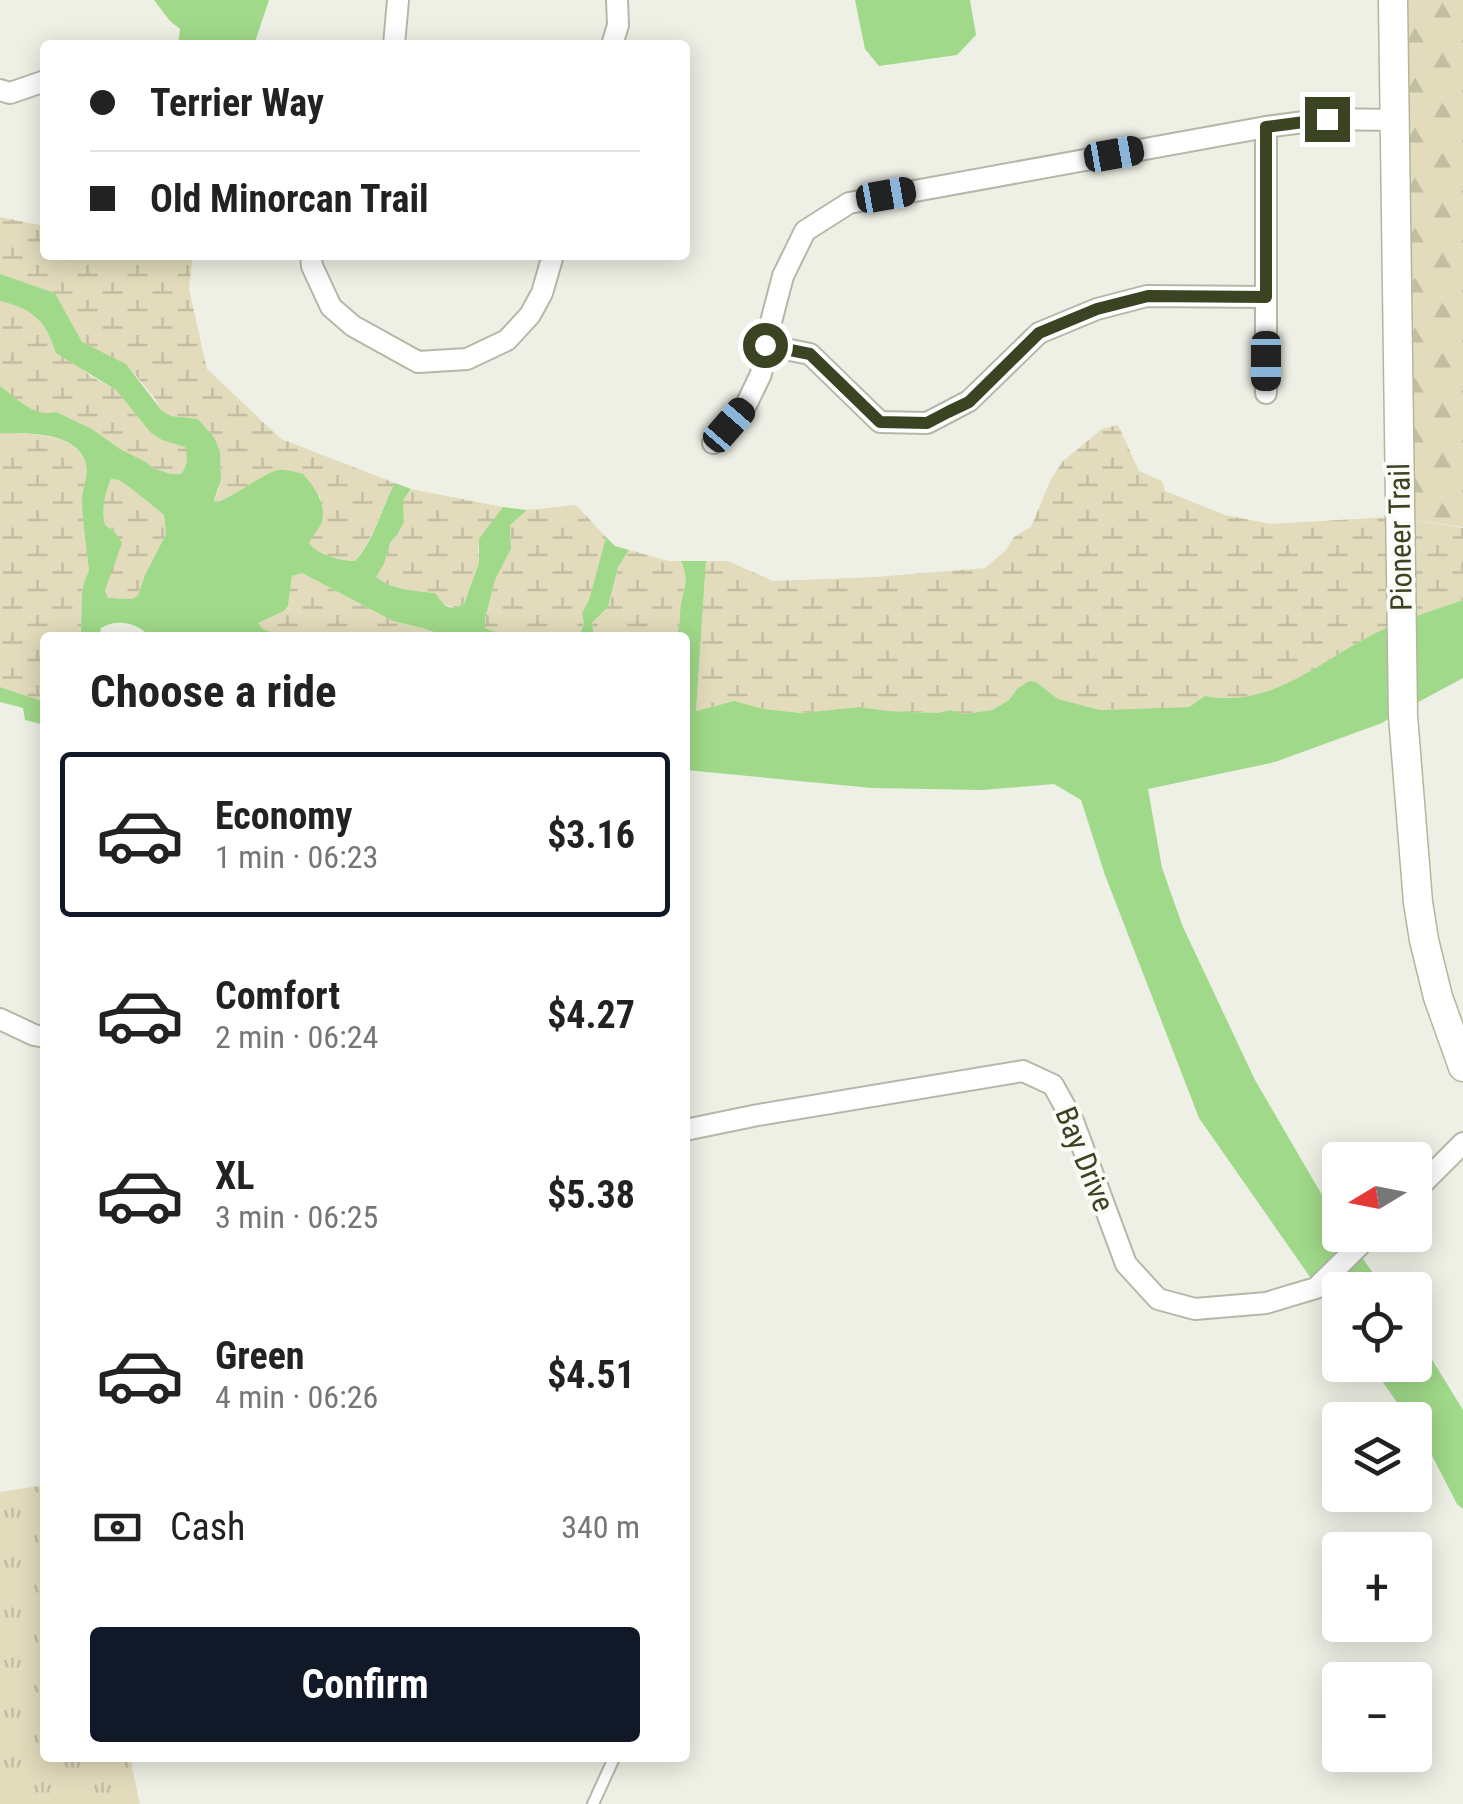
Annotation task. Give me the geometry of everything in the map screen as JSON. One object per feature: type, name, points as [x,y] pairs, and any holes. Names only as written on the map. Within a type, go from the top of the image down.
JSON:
[{"type":"street","points":[[394,40],[398,0]]},
{"type":"street","points":[[614,40],[618,25],[617,0]]},
{"type":"street","name":"Pioneer Trail","points":[[1393,0],[1403,716],[1424,940],[1438,996],[1463,1067]]},
{"type":"street","points":[[0,90],[10,94],[40,82]]},
{"type":"street","points":[[713,443],[745,406],[761,374],[783,276],[805,231],[849,203],[1266,127],[1327,119],[1395,120]]},
{"type":"street","points":[[1266,127],[1266,393]]},
{"type":"street","points":[[311,260],[331,307],[353,326],[418,362],[468,359],[506,340],[530,316],[552,260]]},
{"type":"street","points":[[765,345],[810,354],[880,422],[927,423],[969,402],[1039,333],[1097,309],[1148,296],[1266,297]]},
{"type":"street","points":[[0,1019],[40,1036]]},
{"type":"street","name":"Bay Drive","points":[[690,1129],[758,1114],[1023,1071],[1053,1085],[1074,1121],[1126,1264],[1158,1299],[1195,1309],[1266,1303],[1316,1288],[1353,1252]]},
{"type":"street","points":[[1432,1174],[1463,1144]]},
{"type":"lane","points":[[592,1804],[612,1762]]},
{"type":"green space","points":[[1403,0],[1463,0],[1463,527],[1409,519]]},
{"type":"green space","points":[[0,217],[40,225],[40,260],[192,260],[189,289],[207,369],[281,439],[395,483],[355,561],[330,556],[308,543],[321,519],[320,496],[273,472],[216,503],[221,465],[214,437],[198,419],[162,411],[126,364],[82,342],[55,293],[0,274]]},
{"type":"green space","points":[[0,301],[18,305],[37,317],[51,338],[89,375],[116,390],[151,433],[186,447],[187,462],[181,474],[153,468],[92,429],[39,413],[0,386]]},
{"type":"green space","points":[[1118,425],[1139,471],[1162,481],[1165,491],[1225,515],[1271,524],[1390,517],[1391,626],[1279,687],[1231,698],[1205,696],[1189,707],[1099,710],[1058,699],[1044,688],[1017,689],[1009,700],[992,710],[964,714],[950,710],[937,713],[859,707],[801,713],[734,701],[696,711],[706,561],[728,561],[773,581],[985,568],[1006,550],[1014,537],[1031,527],[1063,461],[1102,429]]},
{"type":"green space","points":[[0,433],[48,436],[71,445],[86,467],[82,509],[89,571],[82,595],[80,632],[40,632],[40,700],[0,687]]},
{"type":"green space","points":[[111,479],[119,480],[164,515],[166,534],[134,599],[108,598],[105,590],[115,557],[114,531],[105,525],[103,513]]},
{"type":"green space","points":[[411,489],[503,507],[478,547],[479,563],[464,604],[455,608],[440,603],[435,593],[396,587],[375,577],[404,522],[403,499]]},
{"type":"green space","points":[[576,505],[606,537],[582,613],[580,632],[495,632],[485,628],[495,580],[511,549],[510,525],[527,510]]},
{"type":"green space","points":[[1409,519],[1463,528],[1463,600],[1410,618]]},
{"type":"green space","points":[[629,550],[681,561],[686,582],[678,632],[593,632],[592,623],[608,607],[618,567]]},
{"type":"green space","points":[[302,573],[393,621],[434,632],[263,629],[258,623],[288,606],[292,576]]},
{"type":"green space","points":[[40,1486],[40,1762],[131,1762],[140,1804],[0,1804],[0,1492]]},
{"type":"shaded area","points":[[154,0],[269,0],[256,40],[179,40],[180,29]]},
{"type":"shaded area","points":[[855,0],[970,0],[976,35],[957,55],[879,66],[865,49]]},
{"type":"shaded area","points":[[0,274],[55,293],[82,342],[126,364],[162,411],[198,419],[214,437],[220,452],[221,480],[216,503],[278,470],[303,474],[317,493],[323,515],[309,543],[323,554],[355,561],[373,534],[395,483],[411,489],[403,500],[404,522],[376,577],[389,585],[435,593],[450,607],[464,604],[479,563],[479,539],[503,507],[527,510],[510,525],[511,549],[495,580],[485,619],[485,628],[495,632],[434,632],[393,621],[302,573],[292,576],[284,611],[258,623],[272,632],[144,632],[121,623],[107,625],[100,632],[80,632],[82,595],[89,571],[82,509],[85,461],[79,451],[60,439],[0,433],[0,386],[33,410],[56,412],[92,429],[153,468],[181,474],[186,451],[185,447],[151,433],[116,390],[56,353],[48,332],[21,308],[0,301]],"holes":[[[111,479],[132,489],[164,515],[166,534],[138,595],[133,599],[108,598],[105,590],[122,543],[105,525],[104,502]]]},
{"type":"shaded area","points":[[606,537],[615,546],[629,550],[618,567],[608,607],[592,623],[593,632],[580,632],[582,613]]},
{"type":"shaded area","points":[[681,561],[706,561],[696,711],[734,701],[801,713],[859,707],[937,713],[950,710],[964,714],[992,710],[1029,681],[1058,699],[1100,710],[1189,707],[1205,696],[1231,698],[1279,687],[1391,626],[1393,716],[1275,762],[1148,789],[1162,868],[1183,927],[1255,1080],[1322,1195],[1322,1252],[1358,1252],[1372,1272],[1322,1272],[1322,1294],[1199,1118],[1105,875],[1081,800],[1054,784],[982,790],[872,788],[690,770],[690,632],[678,632],[686,582]]},
{"type":"shaded area","points":[[1463,600],[1463,678],[1411,706],[1410,618]]},
{"type":"shaded area","points":[[0,687],[40,700],[40,724],[25,720],[23,708],[0,702]]},
{"type":"shaded area","points":[[1432,1360],[1463,1410],[1463,1509],[1432,1456],[1432,1402],[1397,1402],[1383,1382],[1432,1382]]},
{"type":"route","points":[[765,345],[810,354],[880,422],[927,423],[969,402],[1039,333],[1097,309],[1148,296],[1266,297],[1266,127],[1327,119]]}]
